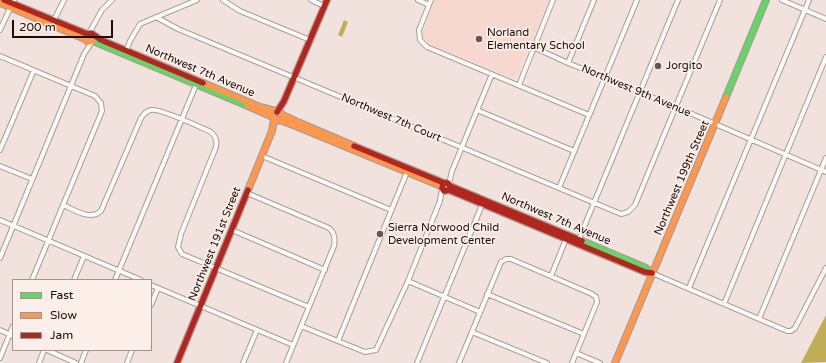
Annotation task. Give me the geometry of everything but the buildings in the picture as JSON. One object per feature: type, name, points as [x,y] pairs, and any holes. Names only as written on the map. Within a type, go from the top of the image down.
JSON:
[{"type":"street","name":"Northwest 7th Avenue","points":[[4,0],[54,20],[90,38],[126,51],[407,172],[446,186],[482,205],[645,272],[652,273]]},
{"type":"street","points":[[54,20],[64,0]]},
{"type":"street","points":[[0,258],[97,19],[102,10],[112,0]]},
{"type":"street","points":[[126,51],[140,24],[197,0]]},
{"type":"street","points":[[224,0],[240,11],[310,40]]},
{"type":"street","points":[[312,0],[325,3]]},
{"type":"street","points":[[418,0],[430,2],[419,30],[420,40],[427,47],[589,115]]},
{"type":"street","points":[[519,85],[553,0]]},
{"type":"street","points":[[568,63],[594,0]]},
{"type":"street","points":[[559,188],[637,0]]},
{"type":"street","points":[[580,239],[678,0]]},
{"type":"street","points":[[676,107],[720,0]]},
{"type":"street","name":"Northwest 199th Street","points":[[615,363],[766,0]]},
{"type":"street","points":[[782,0],[826,19]]},
{"type":"street","points":[[689,288],[809,0]]},
{"type":"street","name":"Northwest 7th Avenue","points":[[0,3],[12,3],[196,85],[278,116],[446,186],[580,239],[646,268],[652,273],[674,283],[689,288],[787,331],[791,331],[795,328],[826,268]]},
{"type":"street","points":[[0,30],[12,3]]},
{"type":"street","name":"Northwest 191st Street","points":[[177,363],[325,3]]},
{"type":"street","name":"Northwest 7th Court","points":[[156,17],[178,30],[621,214],[628,212],[635,205],[676,107]]},
{"type":"street","name":"Northwest 9th Avenue","points":[[533,47],[826,172]]},
{"type":"street","points":[[0,56],[95,96],[101,103],[102,111],[32,279]]},
{"type":"street","points":[[724,304],[826,57]]},
{"type":"street","points":[[0,150],[34,70]]},
{"type":"street","points":[[301,326],[365,352],[376,350],[408,281],[492,74]]},
{"type":"street","points":[[114,279],[196,85]]},
{"type":"street","points":[[63,205],[87,215],[95,215],[101,211],[141,118],[144,114],[151,110],[162,111],[211,132],[217,141],[216,147],[181,234],[178,247],[182,254],[309,307]]},
{"type":"street","points":[[477,110],[574,151]]},
{"type":"street","points":[[262,156],[391,210]]},
{"type":"street","points":[[759,319],[826,158]]},
{"type":"street","points":[[0,166],[32,179]]},
{"type":"street","points":[[338,341],[407,172]]},
{"type":"street","points":[[247,193],[329,228],[332,230],[335,238],[334,246],[325,270],[286,363]]},
{"type":"street","points":[[417,363],[482,205]]},
{"type":"street","points":[[0,220],[139,279]]},
{"type":"street","points":[[232,230],[325,270]]},
{"type":"street","points":[[551,276],[566,239]]},
{"type":"street","points":[[74,279],[84,256]]},
{"type":"street","points":[[459,363],[501,262],[506,259],[511,259],[596,297],[597,302],[572,363]]},
{"type":"street","points":[[408,281],[480,312]]},
{"type":"street","points":[[152,285],[293,345]]},
{"type":"street","points":[[152,303],[158,288]]},
{"type":"street","points":[[488,294],[584,334]]},
{"type":"street","points":[[0,330],[11,335],[0,358]]},
{"type":"street","points":[[243,363],[257,330]]},
{"type":"street","points":[[472,332],[547,363]]},
{"type":"street","points":[[39,363],[45,351]]},
{"type":"street","points":[[48,351],[76,363]]},
{"type":"street","points":[[81,363],[86,351]]},
{"type":"street","points":[[127,363],[132,351]]},
{"type":"street","points":[[576,353],[600,363]]},
{"type":"shaded area","name":"Norland Elementary School","points":[[435,0],[550,0],[517,76],[514,79],[428,43],[425,40],[423,37],[423,31]]},
{"type":"shaded area","points":[[344,20],[348,22],[342,37],[338,35]]},
{"type":"shaded area","points":[[826,315],[826,362],[801,363]]},
{"type":"traffic: fast","points":[[726,97],[766,0]]},
{"type":"traffic: fast","points":[[93,41],[248,106]]},
{"type":"traffic: fast","points":[[582,241],[646,268],[652,273]]},
{"type":"traffic: slow","points":[[0,3],[85,39],[88,42],[93,41]]},
{"type":"traffic: slow","points":[[203,83],[260,107],[280,112],[300,123],[354,146]]},
{"type":"traffic: slow","points":[[615,363],[726,97]]},
{"type":"traffic: slow","points":[[248,106],[273,117],[276,121],[280,120],[298,127],[441,186]]},
{"type":"traffic: slow","points":[[248,190],[272,131],[274,119]]},
{"type":"traffic: jam","points":[[4,0],[87,34],[91,33],[101,40],[203,83]]},
{"type":"traffic: jam","points":[[277,112],[284,101],[327,0]]},
{"type":"traffic: jam","points":[[354,146],[444,183],[448,183],[450,186],[582,241]]},
{"type":"traffic: jam","points":[[443,184],[442,188],[444,191],[449,190],[645,272],[652,273]]},
{"type":"traffic: jam","points":[[177,363],[248,190]]},
{"type":"place","name":"Norland Elementary School","points":[[479,39]]},
{"type":"place","name":"Jorgito","points":[[658,66]]},
{"type":"place","name":"Sierra Norwood Child Development Center","points":[[380,234]]}]
